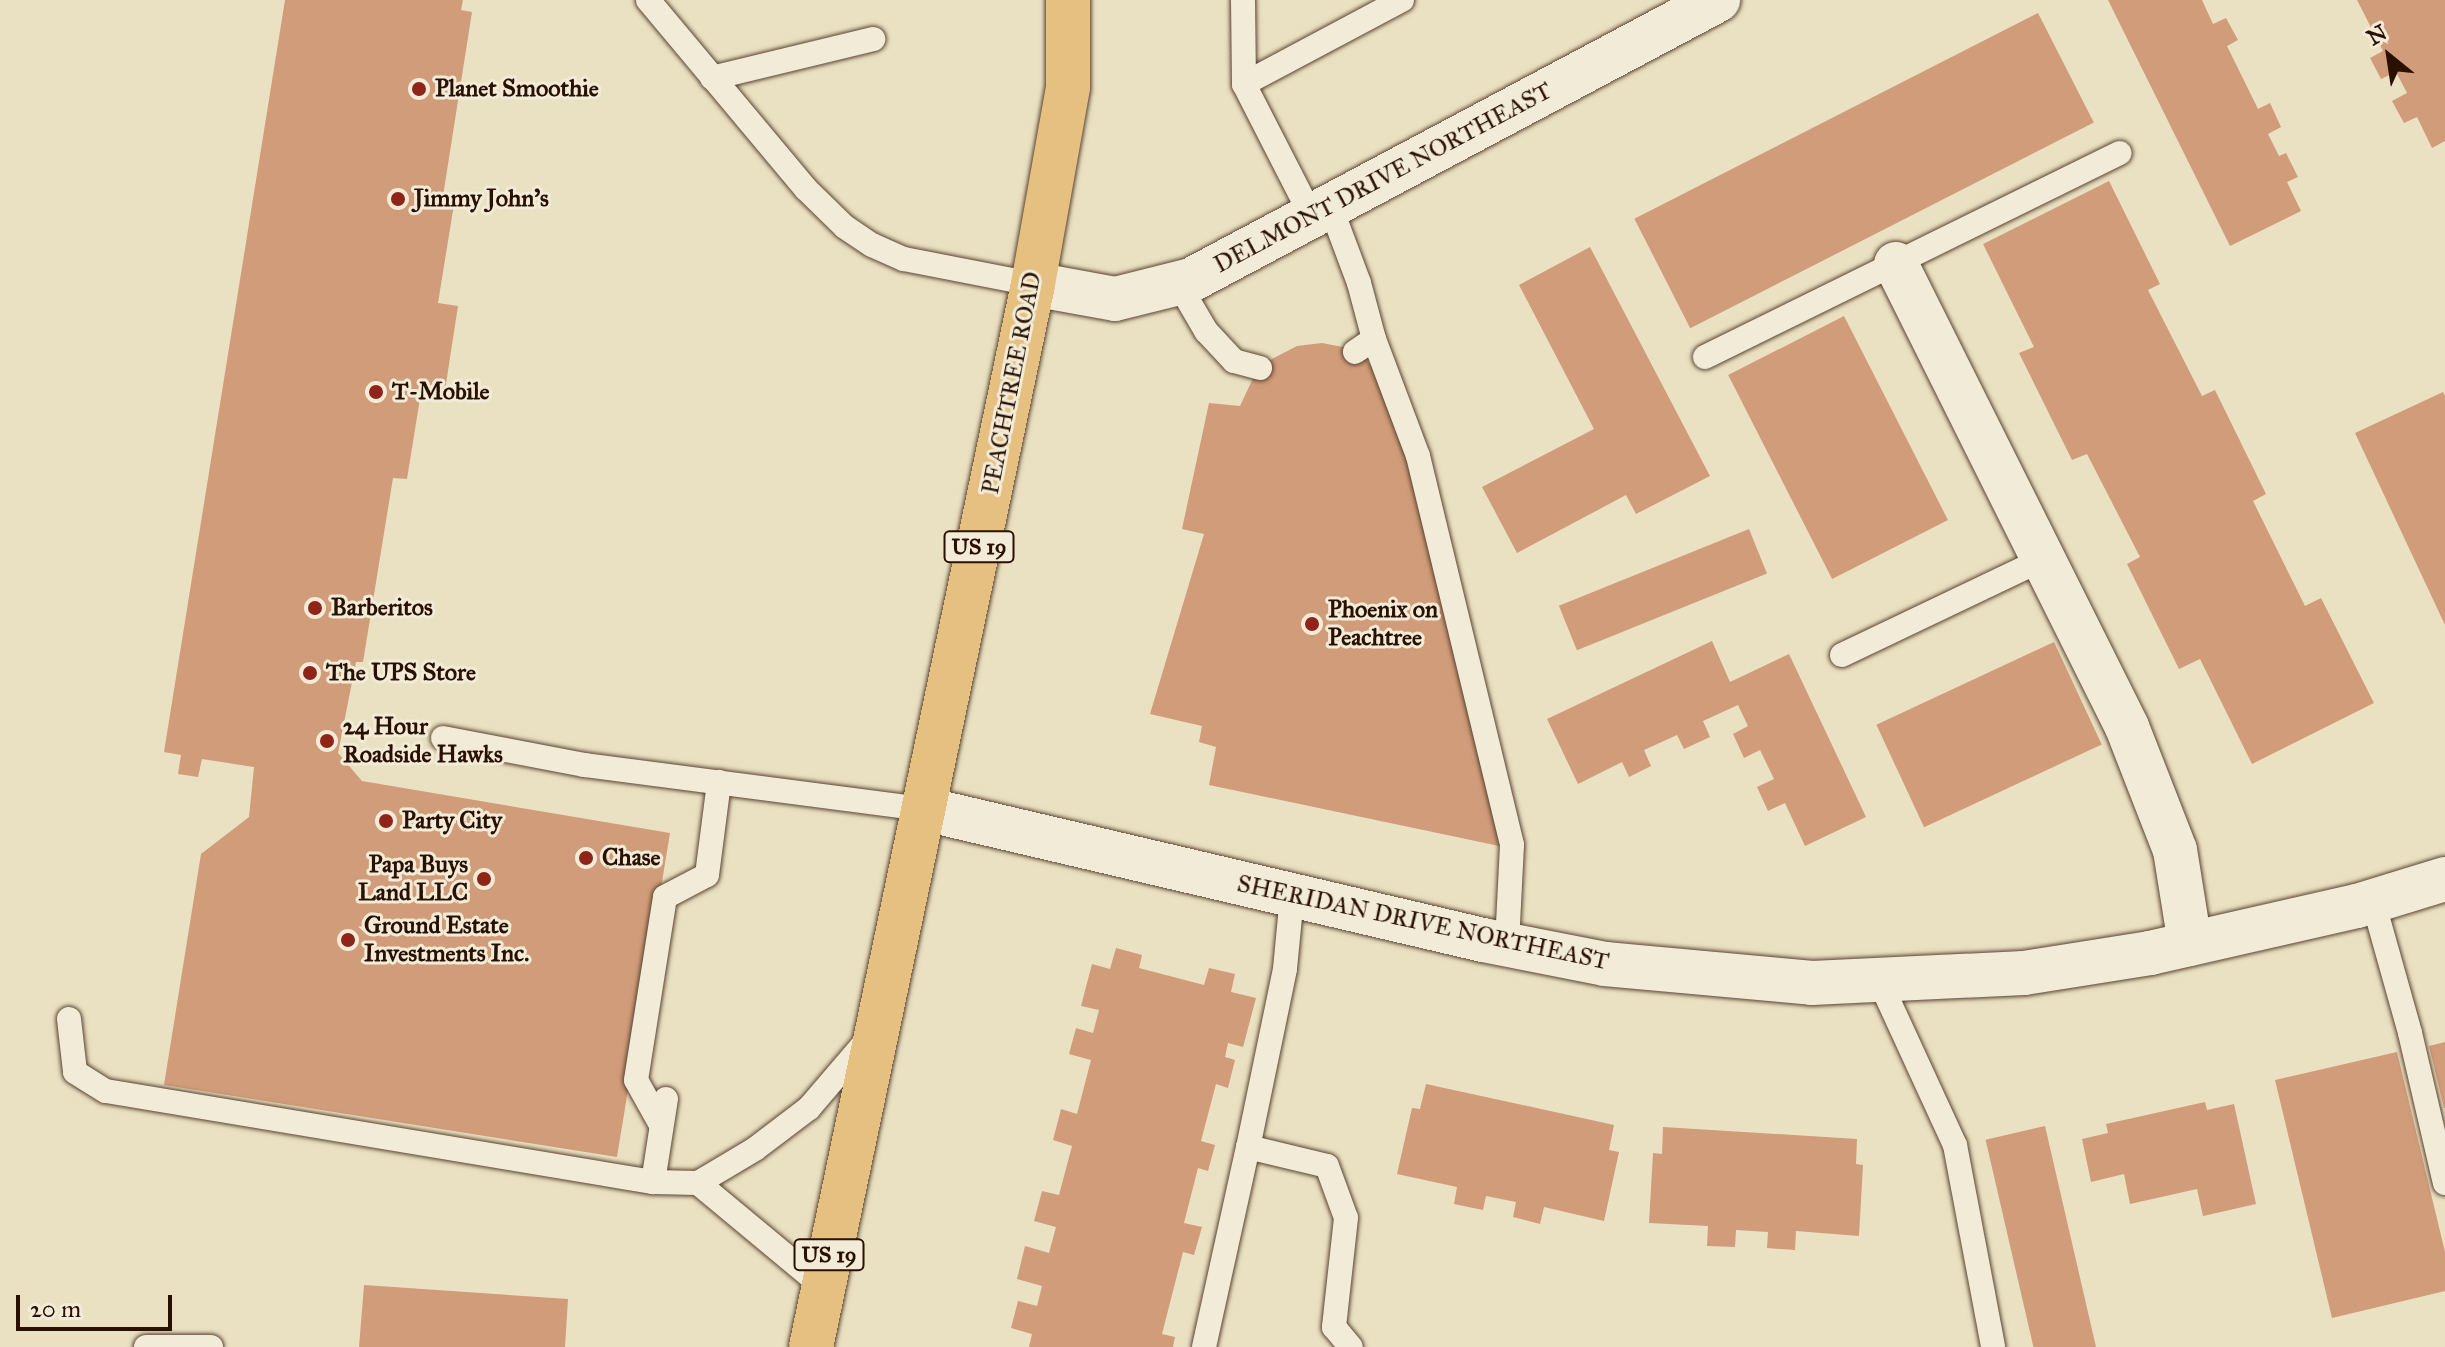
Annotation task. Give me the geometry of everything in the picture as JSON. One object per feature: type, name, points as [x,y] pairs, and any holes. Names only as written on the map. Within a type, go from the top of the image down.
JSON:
[{"type":"highway","name":"PEACHTREE ROAD","points":[[925,809],[1033,284],[1068,87],[1068,0]]},
{"type":"highway","name":"US 19","points":[[811,1347],[925,809]]},
{"type":"street","name":"DELMONT DRIVE NORTHEAST","points":[[1033,284],[1115,299],[1178,283],[1321,212],[1718,0]]},
{"type":"street","points":[[1896,264],[2127,727],[2175,850],[2190,944]]},
{"type":"street","name":"SHERIDAN DRIVE NORTHEAST","points":[[925,809],[1507,945],[1605,964],[1812,983],[2024,973],[2190,944],[2373,901],[2445,879]]},
{"type":"lane","points":[[648,0],[806,189],[845,227],[872,245],[904,259],[1033,284]]},
{"type":"lane","points":[[1243,0],[1244,84],[1321,212],[1359,283],[1365,346],[1418,456],[1512,845],[1507,945]]},
{"type":"lane","points":[[1244,84],[1402,0]]},
{"type":"lane","points":[[712,78],[873,39]]},
{"type":"lane","points":[[1705,357],[2120,153]]},
{"type":"lane","points":[[1178,283],[1206,331],[1234,361],[1260,368]]},
{"type":"lane","points":[[1842,655],[2043,559]]},
{"type":"lane","points":[[443,738],[584,765],[925,809]]},
{"type":"lane","points":[[661,1125],[636,1080],[665,897],[707,875],[719,782]]},
{"type":"lane","points":[[1204,1347],[1285,969],[1292,896]]},
{"type":"lane","points":[[2373,901],[2410,1033],[2445,1183]]},
{"type":"lane","points":[[1879,980],[1955,1145],[1993,1347]]},
{"type":"lane","points":[[69,1019],[75,1072],[106,1091],[653,1182],[698,1183],[755,1149],[809,1108],[876,1030]]},
{"type":"lane","points":[[653,1182],[666,1099]]},
{"type":"lane","points":[[1248,1147],[1327,1166],[1346,1218],[1334,1327],[1351,1347]]},
{"type":"lane","points":[[698,1183],[822,1286]]},
{"type":"lane","points":[[146,1347],[211,1347]]},
{"type":"building","points":[[285,0],[463,0],[461,10],[472,12],[443,196],[455,198],[438,303],[458,306],[445,390],[422,386],[407,479],[393,478],[363,662],[356,662],[338,753],[362,781],[670,833],[617,1157],[164,1085],[201,854],[249,817],[254,767],[202,759],[198,777],[178,774],[181,755],[164,752]]},
{"type":"building","points":[[2108,0],[2202,0],[2213,24],[2226,18],[2238,40],[2227,46],[2258,109],[2270,103],[2281,127],[2268,134],[2279,156],[2286,153],[2298,177],[2287,182],[2301,211],[2230,246]]},
{"type":"building","points":[[2357,0],[2445,0],[2445,141],[2432,148],[2417,117],[2404,123],[2392,101],[2407,93],[2396,72],[2381,79],[2370,58],[2383,51]]},
{"type":"building","points":[[2038,13],[2094,123],[1690,328],[1634,219]]},
{"type":"building","points":[[2109,181],[2160,284],[2148,290],[2202,396],[2215,390],[2266,494],[2253,501],[2305,606],[2321,598],[2374,703],[2252,764],[2200,659],[2179,669],[2127,564],[2140,557],[2087,454],[2072,460],[2019,353],[2034,347],[1983,244]]},
{"type":"building","points":[[1590,247],[1710,476],[1636,514],[1626,495],[1517,553],[1482,487],[1594,429],[1519,285]]},
{"type":"building","points":[[1844,316],[1948,520],[1832,579],[1728,375]]},
{"type":"building","name":"Phoenix on Peachtree","points":[[1322,343],[1348,348],[1363,357],[1383,378],[1414,484],[1504,847],[1209,785],[1216,747],[1199,742],[1202,726],[1150,714],[1204,534],[1182,529],[1209,403],[1240,406],[1255,374],[1266,362],[1297,346]]},
{"type":"building","points":[[2443,392],[2445,396],[2445,625],[2355,433]]},
{"type":"building","points":[[1749,529],[1767,574],[1577,650],[1559,606]]},
{"type":"building","points":[[1712,641],[1730,682],[1789,654],[1866,817],[1805,846],[1785,803],[1768,811],[1757,787],[1774,779],[1760,750],[1744,758],[1733,734],[1748,726],[1738,705],[1703,721],[1710,737],[1684,749],[1677,735],[1644,750],[1651,766],[1629,777],[1622,762],[1578,784],[1547,719]]},
{"type":"building","points":[[2054,642],[2102,744],[1924,827],[1876,725]]},
{"type":"building","points":[[1116,948],[1142,955],[1139,968],[1204,985],[1209,968],[1235,974],[1231,992],[1256,998],[1243,1047],[1228,1043],[1225,1057],[1235,1060],[1228,1088],[1216,1084],[1201,1141],[1215,1145],[1208,1171],[1198,1168],[1184,1223],[1202,1227],[1194,1255],[1183,1252],[1162,1334],[1175,1337],[1173,1347],[1029,1347],[1032,1334],[1011,1328],[1018,1301],[1037,1306],[1042,1286],[1017,1279],[1025,1246],[1049,1253],[1056,1227],[1034,1221],[1042,1191],[1059,1195],[1072,1146],[1053,1140],[1061,1109],[1077,1114],[1091,1060],[1069,1054],[1076,1028],[1093,1033],[1099,1010],[1081,1006],[1092,964],[1110,969]]},
{"type":"building","points":[[2445,1042],[2445,1108],[2444,1108],[2429,1046]]},
{"type":"building","points":[[2397,1052],[2445,1252],[2445,1291],[2332,1318],[2275,1080]]},
{"type":"building","points":[[1426,1084],[1614,1125],[1609,1150],[1619,1152],[1604,1221],[1544,1207],[1540,1224],[1513,1217],[1516,1202],[1486,1196],[1483,1210],[1454,1204],[1457,1187],[1397,1174],[1412,1108],[1420,1109]]},
{"type":"building","points":[[2205,1102],[2207,1110],[2234,1104],[2256,1204],[2203,1216],[2197,1189],[2130,1204],[2124,1174],[2091,1182],[2082,1139],[2108,1133],[2106,1124]]},
{"type":"building","points":[[2045,1126],[2096,1347],[2033,1347],[1986,1140]]},
{"type":"building","points":[[1663,1127],[1857,1139],[1856,1164],[1863,1165],[1859,1236],[1796,1231],[1795,1250],[1767,1248],[1768,1232],[1736,1230],[1735,1247],[1707,1246],[1708,1226],[1649,1223],[1653,1153],[1662,1154]]},
{"type":"building","points":[[364,1285],[568,1299],[565,1347],[359,1347]]},
{"type":"place","name":"Planet Smoothie","points":[[419,89]]},
{"type":"place","name":"Jimmy John's","points":[[398,199]]},
{"type":"place","name":"T-Mobile","points":[[376,392]]},
{"type":"place","name":"Barberitos","points":[[315,608]]},
{"type":"place","name":"Phoenix on Peachtree","points":[[1312,624]]},
{"type":"place","name":"The UPS Store","points":[[310,673]]},
{"type":"place","name":"24 Hour Roadside Hawks","points":[[327,741]]},
{"type":"place","name":"Party City","points":[[386,821]]},
{"type":"place","name":"Chase","points":[[586,858]]},
{"type":"place","name":"Papa Buys Land LLC","points":[[484,879]]},
{"type":"place","name":"Ground Estate Investments Inc.","points":[[348,940]]}]
